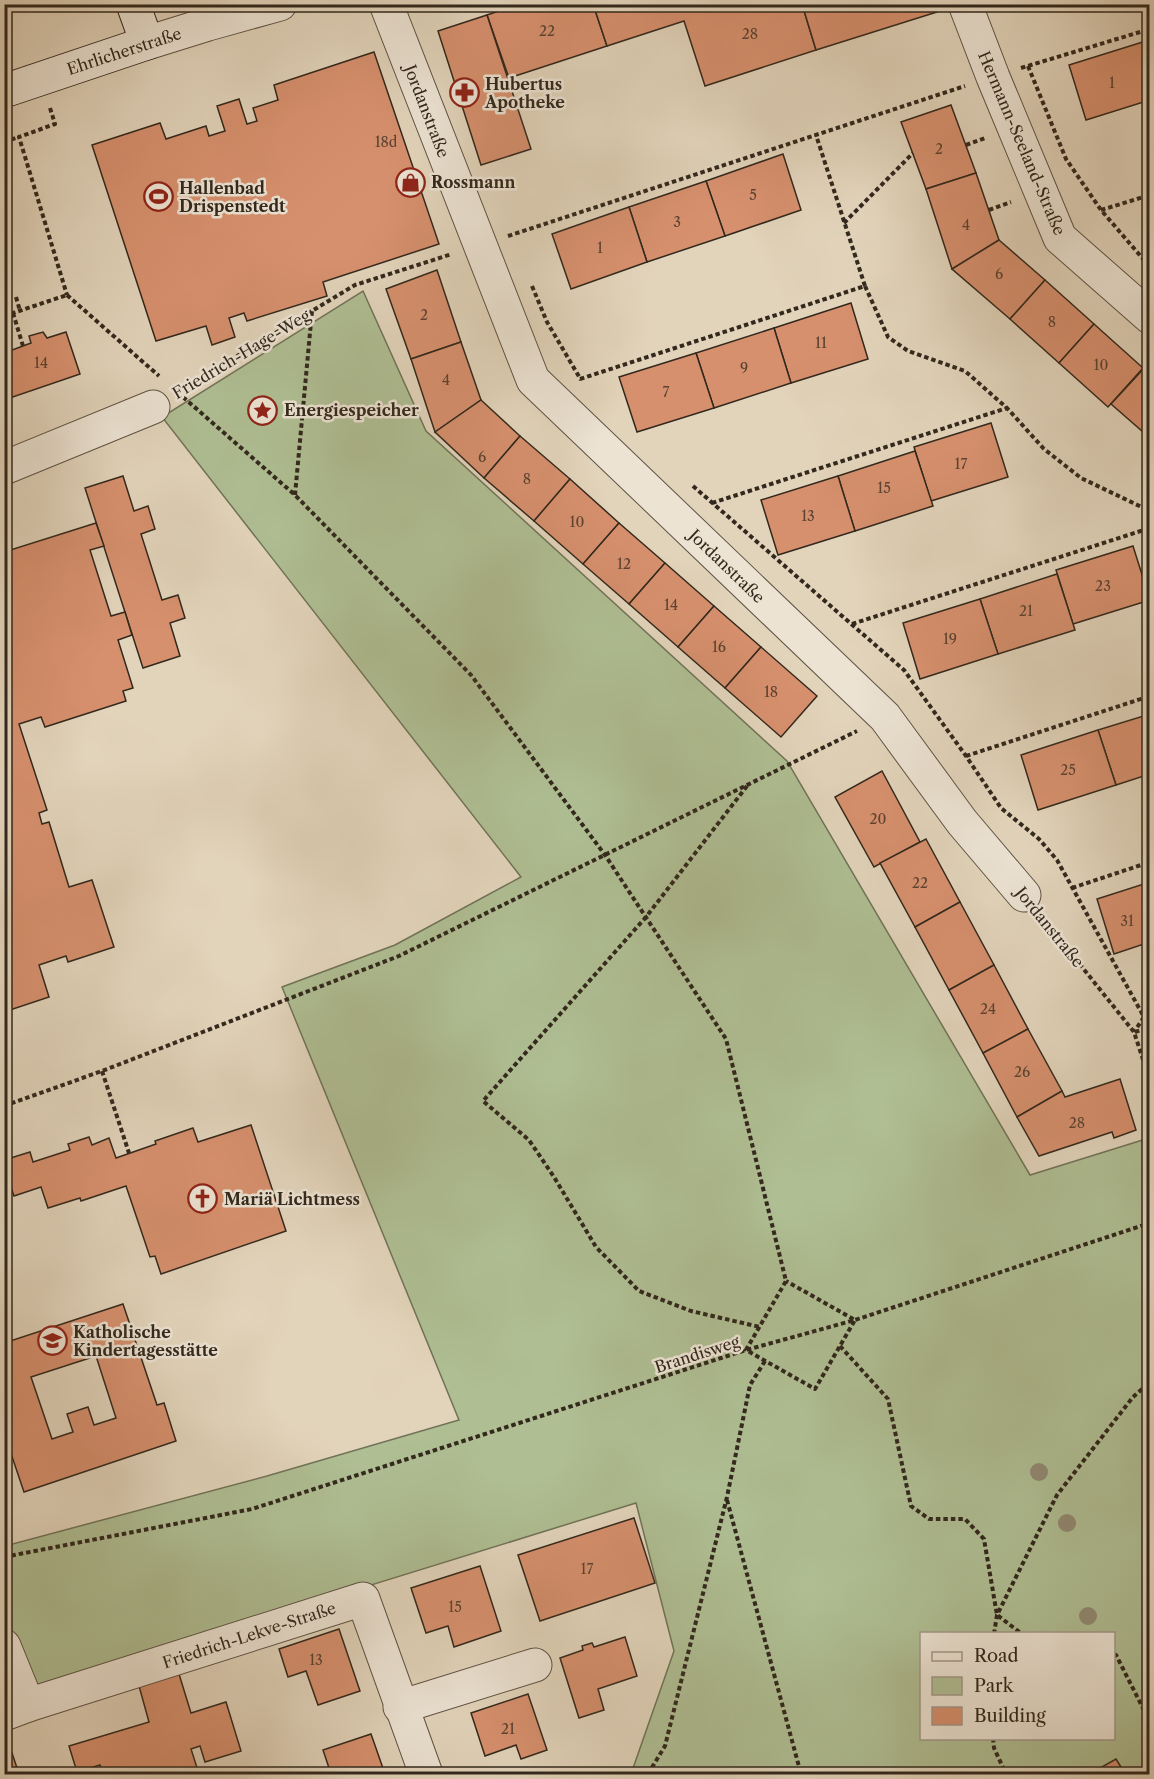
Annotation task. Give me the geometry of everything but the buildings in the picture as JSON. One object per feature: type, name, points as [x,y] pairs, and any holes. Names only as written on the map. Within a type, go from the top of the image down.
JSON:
[{"type":"street","points":[[133,4],[147,43]]},
{"type":"street","name":"Ehrlicherstraße","points":[[4,91],[147,43],[280,4]]},
{"type":"street","name":"Jordanstraße","points":[[386,4],[533,380],[885,717],[962,822],[1024,896]]},
{"type":"street","name":"Hermann-Seeland-Straße","points":[[965,4],[1060,237],[1149,317]]},
{"type":"street","name":"Friedrich-Hage-Weg","points":[[4,468],[164,392]]},
{"type":"street","name":"Friedrich-Lekve-Straße","points":[[4,1646],[16,1710],[363,1599],[426,1774]]},
{"type":"street","points":[[400,1707],[535,1665]]},
{"type":"path","name":"Friedrich-Hage-Weg","points":[[164,392],[355,285],[993,77],[1149,29]]},
{"type":"path","points":[[1028,66],[1066,159],[1101,210],[1149,267]]},
{"type":"path","points":[[4,142],[55,124],[40,79]]},
{"type":"path","points":[[816,135],[865,286],[888,337],[908,351],[964,371],[1007,408],[1044,449],[1081,478],[1149,511]]},
{"type":"path","points":[[19,137],[67,296],[164,392],[296,495],[471,675],[605,855],[726,1039],[786,1281],[746,1350],[815,1389],[855,1320],[786,1281]]},
{"type":"path","points":[[844,223],[912,153]]},
{"type":"path","points":[[1101,210],[1149,195]]},
{"type":"path","points":[[580,379],[865,286]]},
{"type":"path","points":[[4,316],[67,296]]},
{"type":"path","points":[[16,297],[20,311]]},
{"type":"path","points":[[296,495],[312,311]]},
{"type":"path","points":[[13,313],[23,346]]},
{"type":"path","points":[[712,503],[1007,408]]},
{"type":"path","points":[[852,624],[1149,528]]},
{"type":"path","points":[[966,756],[1149,696]]},
{"type":"path","points":[[4,1106],[102,1071],[399,956],[885,717]]},
{"type":"path","points":[[748,784],[646,917],[483,1101],[529,1140],[596,1247],[639,1291],[691,1311],[760,1327]]},
{"type":"path","points":[[1072,888],[1149,862]]},
{"type":"path","name":"Jordanstraße","points":[[1024,896],[1134,1032],[1149,1081]]},
{"type":"path","points":[[1134,1032],[1149,1027]]},
{"type":"path","points":[[102,1071],[129,1153]]},
{"type":"path","name":"Brandisweg","points":[[4,1557],[252,1509],[746,1350],[855,1320],[1149,1223]]},
{"type":"path","points":[[840,1346],[888,1399],[911,1506],[929,1519],[964,1519],[984,1539],[997,1614],[1020,1632]]},
{"type":"path","points":[[648,1774],[665,1746],[727,1497],[750,1384],[765,1361]]},
{"type":"path","points":[[994,1632],[997,1614],[1057,1495],[1133,1397],[1149,1382]]},
{"type":"path","points":[[727,1497],[801,1774]]},
{"type":"path","points":[[1115,1655],[1149,1722]]},
{"type":"path","points":[[993,1740],[994,1748],[1006,1774]]},
{"type":"green space","points":[[363,291],[426,431],[787,761],[1030,1175],[1149,1138],[1149,1774],[631,1774],[674,1651],[636,1503],[9,1697],[5,1684],[5,1546],[267,1476],[459,1420],[282,987],[395,945],[521,877],[162,417]]},
{"type":"place","name":"Hubertus Apotheke","points":[[464,93]]},
{"type":"place","name":"Rossmann","points":[[410,182]]},
{"type":"place","name":"Hallenbad Drispenstedt","points":[[158,197]]},
{"type":"place","name":"Energiespeicher","points":[[263,410]]},
{"type":"place","name":"Mariä Lichtmess","points":[[203,1199]]},
{"type":"place","name":"Katholische Kindertagesstätte","points":[[52,1341]]}]
